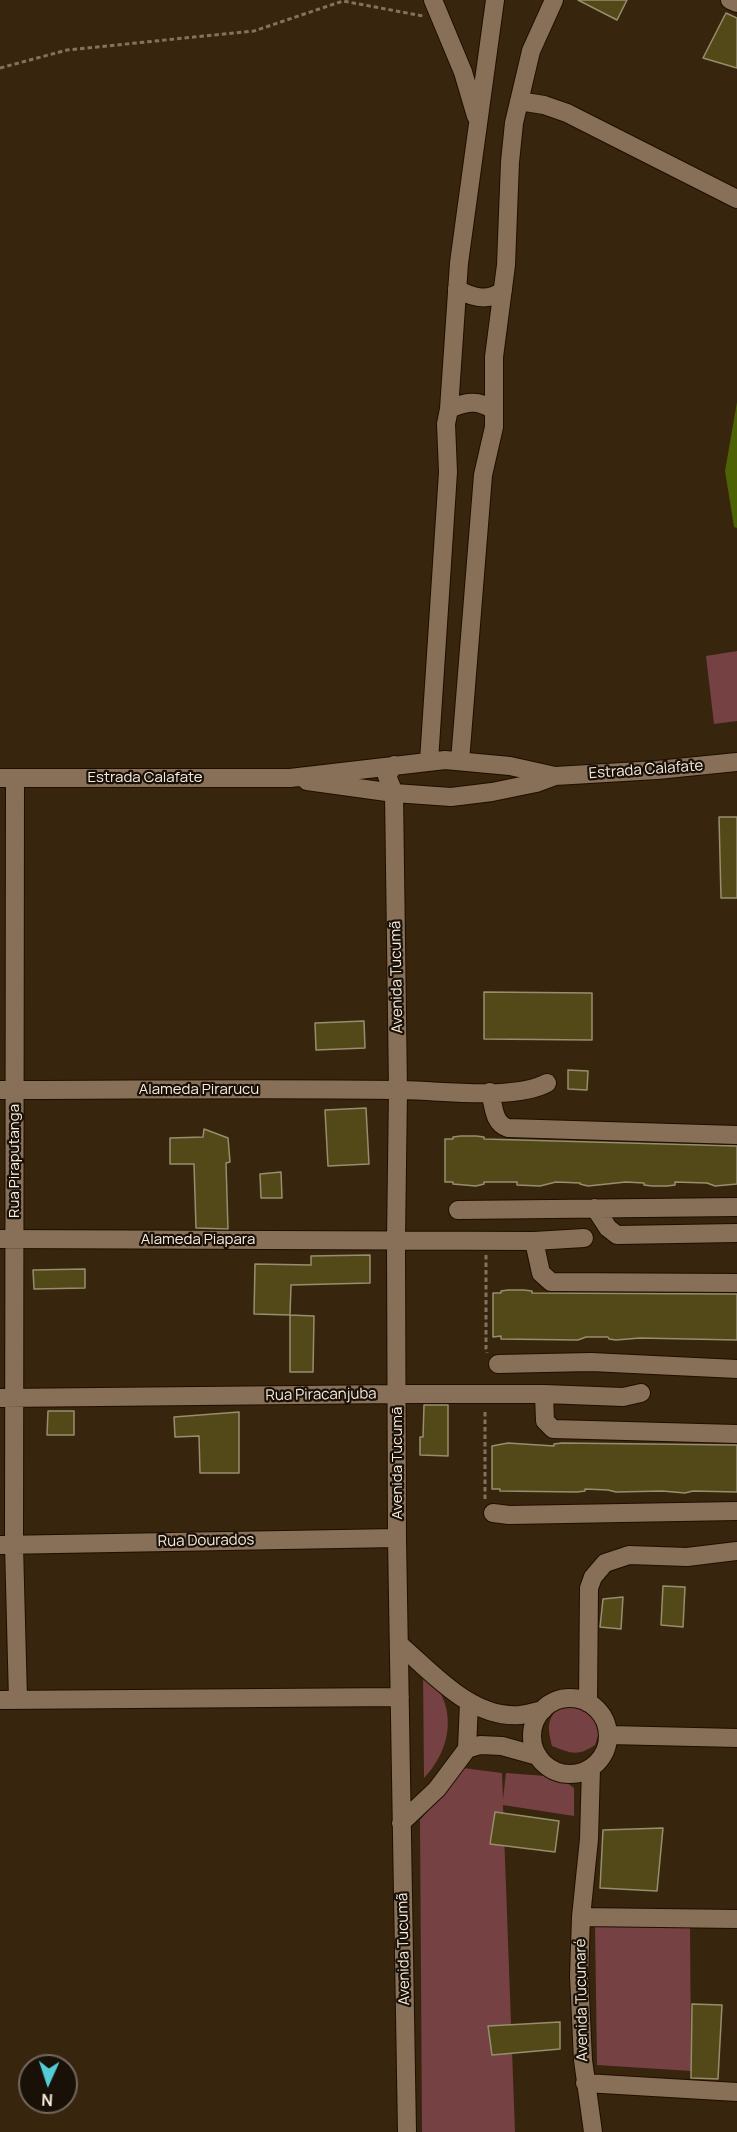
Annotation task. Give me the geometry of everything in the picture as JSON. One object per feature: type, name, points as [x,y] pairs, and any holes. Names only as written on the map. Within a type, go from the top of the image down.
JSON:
[{"type":"street","points":[[433,0],[463,72],[478,123]]},
{"type":"street","points":[[429,761],[448,472],[446,424],[458,289],[495,0]]},
{"type":"street","points":[[460,761],[483,475],[494,427],[494,357],[507,249],[510,162],[519,101],[531,51],[554,0]]},
{"type":"street","points":[[730,0],[737,3]]},
{"type":"street","points":[[519,101],[544,105],[567,113],[737,199]]},
{"type":"street","points":[[458,289],[470,296],[482,298],[497,296],[503,290]]},
{"type":"street","points":[[449,409],[460,404],[476,402],[493,410]]},
{"type":"street","name":"Estrada Calafate","points":[[8,778],[290,778],[429,761],[480,762],[555,776]]},
{"type":"street","points":[[473,794],[481,789],[486,775],[480,762]]},
{"type":"street","name":"Estrada Calafate","points":[[290,778],[332,786],[451,797],[518,787],[555,776],[657,770],[737,762]]},
{"type":"street","name":"Avenida Tucumã","points":[[394,765],[387,776],[394,793],[398,1090],[397,1538],[407,2132]]},
{"type":"street","name":"Rua Piraputanga","points":[[8,778],[7,1545],[9,1700]]},
{"type":"street","points":[[398,1090],[490,1092],[532,1090],[547,1083]]},
{"type":"street","name":"Alameda Pirarucu","points":[[7,1090],[398,1090]]},
{"type":"street","points":[[490,1092],[497,1121],[501,1126],[508,1128],[737,1135]]},
{"type":"street","points":[[458,1210],[737,1207]]},
{"type":"street","points":[[596,1208],[608,1228],[617,1235],[737,1233]]},
{"type":"street","name":"Alameda Piapara","points":[[8,1239],[486,1239],[534,1241],[584,1238]]},
{"type":"street","points":[[534,1241],[541,1273],[551,1282],[737,1283]]},
{"type":"street","points":[[498,1364],[591,1362],[737,1369]]},
{"type":"street","name":"Rua Piracanjuba","points":[[7,1398],[398,1394],[544,1394],[623,1397],[641,1393]]},
{"type":"street","points":[[544,1394],[545,1421],[553,1429],[737,1434]]},
{"type":"street","points":[[493,1514],[737,1511]]},
{"type":"street","name":"Rua Dourados","points":[[7,1545],[397,1538]]},
{"type":"street","points":[[588,1703],[589,1588],[593,1577],[605,1563],[629,1555],[687,1557],[737,1551]]},
{"type":"street","points":[[399,1644],[469,1702],[501,1713],[519,1715],[543,1710],[560,1700],[579,1699],[588,1703],[603,1716],[609,1735],[604,1754],[591,1768],[572,1774],[562,1773],[544,1764],[538,1756],[532,1737],[533,1728],[543,1710]]},
{"type":"street","points":[[9,1700],[400,1697]]},
{"type":"street","points":[[468,1749],[469,1702]]},
{"type":"street","points":[[609,1735],[737,1738]]},
{"type":"street","points":[[401,1823],[437,1789],[468,1749],[480,1745],[502,1746],[538,1756]]},
{"type":"street","name":"Avenida Tucunaré","points":[[591,1768],[589,1839],[581,1917],[579,1976],[581,2041],[592,2132]]},
{"type":"street","name":"Avenida Tucunaré","points":[[581,1917],[737,1919]]},
{"type":"street","name":"Avenida Tucunaré","points":[[585,2083],[737,2092]]},
{"type":"path","points":[[0,68],[67,50],[254,31],[343,1],[441,20]]},
{"type":"path","points":[[486,1239],[486,1350],[491,1362],[498,1364]]},
{"type":"path","points":[[486,1394],[484,1498],[488,1509],[493,1514]]},
{"type":"shaded area","points":[[737,402],[737,528],[734,527],[725,471]]},
{"type":"shaded area","points":[[737,651],[737,721],[714,724],[706,656]]},
{"type":"shaded area","points":[[423,1670],[440,1692],[445,1703],[448,1726],[443,1749],[424,1778]]},
{"type":"shaded area","points":[[577,1702],[596,1709],[600,1729],[595,1745],[574,1753],[552,1746],[549,1727],[553,1714],[562,1704]]},
{"type":"shaded area","points":[[463,1768],[502,1773],[503,1799],[506,1773],[559,1777],[574,1788],[574,1816],[503,1805],[515,2132],[422,2132],[420,1820]]},
{"type":"shaded area","points":[[595,1924],[690,1925],[691,2071],[597,2065]]},
{"type":"building","points":[[578,0],[627,0],[617,20]]},
{"type":"building","points":[[726,13],[737,18],[737,68],[703,58]]},
{"type":"building","points":[[719,817],[737,817],[737,898],[721,898]]},
{"type":"building","points":[[484,992],[592,993],[592,1040],[484,1039]]},
{"type":"building","points":[[364,1021],[365,1048],[316,1050],[315,1023]]},
{"type":"building","points":[[568,1070],[588,1071],[587,1090],[568,1089]]},
{"type":"building","points":[[366,1108],[369,1164],[328,1166],[325,1110]]},
{"type":"building","points":[[204,1129],[228,1138],[230,1162],[226,1163],[228,1229],[196,1228],[194,1164],[170,1164],[170,1138],[203,1137]]},
{"type":"building","points":[[461,1136],[484,1137],[484,1139],[737,1146],[737,1184],[715,1186],[707,1183],[675,1182],[675,1185],[652,1186],[626,1182],[588,1186],[580,1183],[556,1182],[540,1186],[517,1185],[517,1182],[484,1182],[476,1186],[445,1182],[445,1139]]},
{"type":"building","points":[[281,1172],[282,1198],[261,1198],[260,1174]]},
{"type":"building","points":[[370,1255],[370,1283],[291,1285],[290,1315],[254,1314],[255,1264],[311,1265],[311,1256]]},
{"type":"building","points":[[85,1269],[85,1288],[34,1289],[33,1270]]},
{"type":"building","points":[[508,1290],[532,1291],[532,1293],[737,1294],[737,1340],[640,1338],[616,1340],[608,1337],[586,1337],[578,1340],[501,1339],[501,1336],[493,1337],[493,1293]]},
{"type":"building","points":[[290,1315],[314,1316],[313,1372],[290,1372]]},
{"type":"building","points":[[424,1405],[448,1405],[448,1456],[420,1455]]},
{"type":"building","points":[[48,1411],[74,1411],[74,1435],[47,1435]]},
{"type":"building","points":[[239,1412],[239,1473],[200,1473],[199,1436],[175,1437],[174,1417]]},
{"type":"building","points":[[508,1443],[554,1446],[554,1444],[562,1443],[737,1445],[737,1492],[616,1492],[585,1489],[585,1491],[577,1492],[492,1489],[492,1446]]},
{"type":"building","points":[[663,1586],[685,1587],[683,1627],[661,1625]]},
{"type":"building","points":[[623,1597],[621,1629],[600,1627],[603,1599]]},
{"type":"building","points":[[495,1812],[559,1821],[555,1852],[490,1844]]},
{"type":"building","points":[[663,1828],[657,1891],[600,1888],[603,1830]]},
{"type":"building","points":[[692,2004],[722,2005],[718,2079],[691,2078]]},
{"type":"building","points":[[560,2022],[560,2049],[492,2055],[488,2026]]}]
